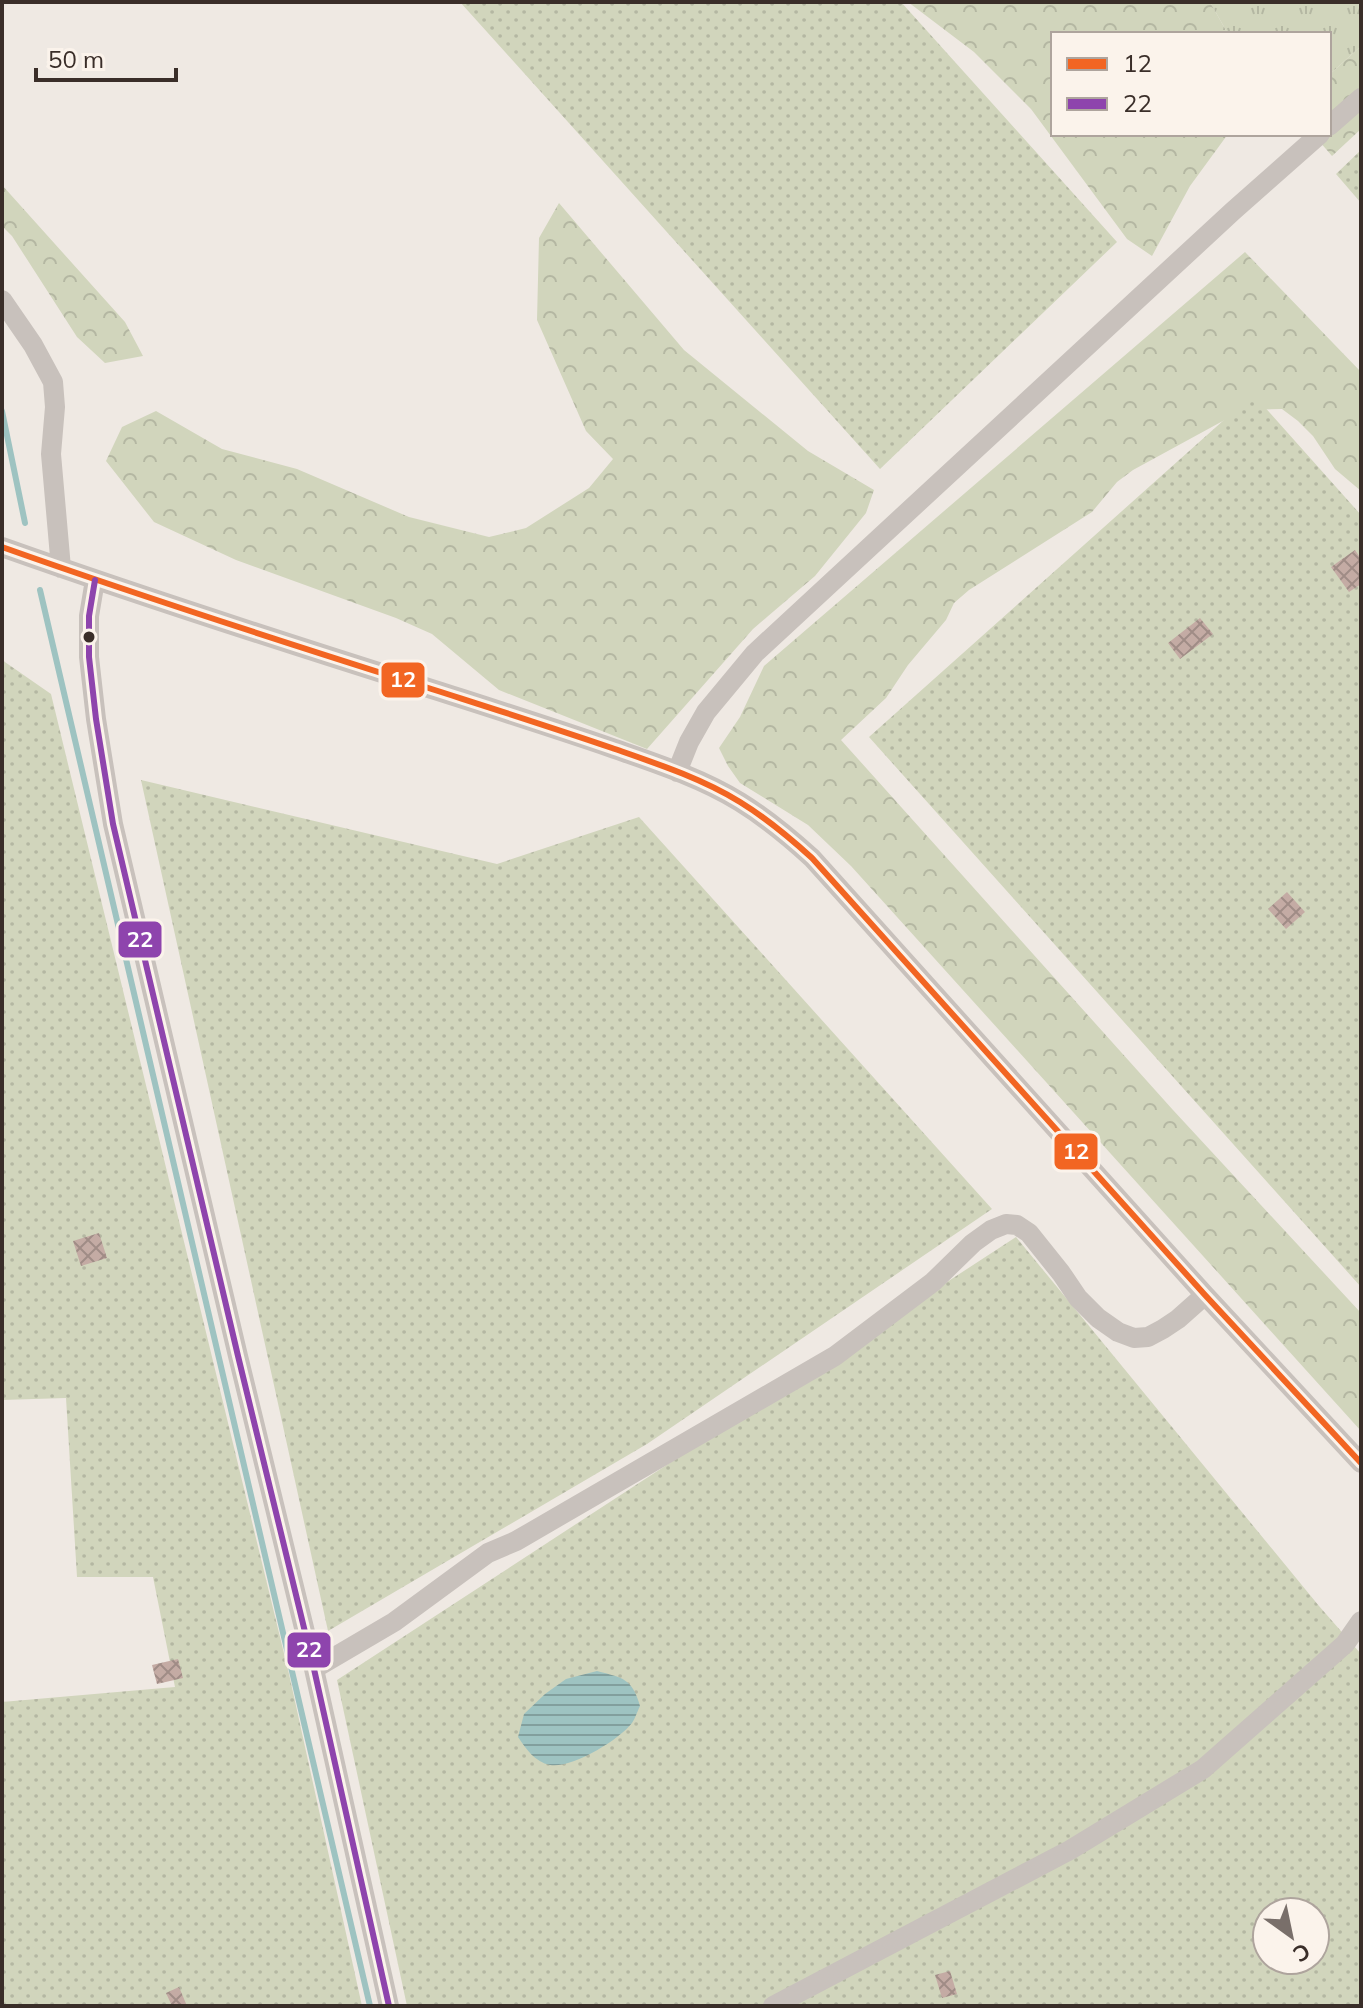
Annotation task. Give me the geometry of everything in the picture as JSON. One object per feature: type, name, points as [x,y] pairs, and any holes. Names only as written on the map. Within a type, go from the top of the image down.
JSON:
[{"type":"street","points":[[1331,124],[1361,98]]},
{"type":"street","points":[[677,772],[706,712],[755,653],[1318,136]]},
{"type":"street","points":[[2,300],[33,345],[53,382],[55,407],[51,454],[61,568]]},
{"type":"street","points":[[2,547],[95,580],[561,730],[677,772],[738,800],[789,836],[812,858],[1205,1295],[1361,1463]]},
{"type":"street","points":[[95,580],[89,616],[89,657],[113,824],[314,1669],[389,2006]]},
{"type":"street","points":[[314,1669],[394,1622],[488,1553],[516,1541],[835,1356],[933,1282],[991,1230],[1006,1224],[1017,1225],[1029,1233],[1078,1298],[1098,1318],[1118,1332],[1134,1338],[1148,1337],[1163,1329],[1205,1295]]},
{"type":"street","points":[[773,2006],[1070,1850],[1203,1769],[1345,1644],[1361,1621]]},
{"type":"green space","points":[[460,2],[901,2],[1117,242],[880,469]]},
{"type":"green space","points":[[908,2],[1210,2],[1227,32],[1051,32],[1051,136],[1227,136],[1190,186],[1152,256],[1127,239],[1031,109],[974,52]]},
{"type":"green space","points":[[1210,2],[1361,2],[1361,46],[1331,73],[1331,32],[1227,32]]},
{"type":"green space","points":[[1361,46],[1361,129],[1332,156],[1315,136],[1331,136],[1331,73]]},
{"type":"green space","points":[[1361,150],[1361,203],[1336,174]]},
{"type":"green space","points":[[2,185],[125,322],[143,356],[105,363],[77,337],[12,236],[2,226]]},
{"type":"green space","points":[[559,203],[684,350],[808,451],[874,490],[866,513],[815,576],[753,629],[647,749],[499,690],[432,634],[236,560],[154,522],[106,461],[122,427],[156,411],[222,449],[297,469],[409,517],[489,537],[526,528],[589,488],[613,459],[586,431],[537,320],[539,238]]},
{"type":"green space","points":[[1245,252],[1361,372],[1361,491],[1335,469],[1313,436],[1282,409],[1243,410],[1133,470],[1117,482],[1092,512],[969,590],[954,603],[946,620],[908,665],[886,698],[841,740],[1173,1110],[1361,1313],[1361,1431],[851,866],[808,825],[740,783],[719,748],[740,717],[764,666]]},
{"type":"green space","points":[[1253,394],[1361,515],[1361,1287],[869,737]]},
{"type":"green space","points":[[2,660],[51,694],[289,1674],[362,2006],[2,2006],[2,1702],[175,1687],[153,1577],[77,1577],[66,1398],[2,1400]]},
{"type":"green space","points":[[141,780],[497,864],[639,817],[992,1209],[647,1444],[328,1631]]},
{"type":"green space","points":[[1016,1237],[1361,1654],[1361,2006],[407,2006],[337,1680]]},
{"type":"water","points":[[597,1671],[630,1684],[640,1706],[633,1721],[617,1737],[570,1763],[550,1765],[535,1758],[518,1737],[524,1714],[566,1679]]},
{"type":"building","points":[[1355,550],[1361,559],[1361,584],[1349,592],[1331,567]]},
{"type":"building","points":[[1200,618],[1213,634],[1180,659],[1168,643]]},
{"type":"building","points":[[1287,892],[1305,912],[1286,929],[1268,909]]},
{"type":"building","points":[[99,1233],[107,1258],[81,1266],[73,1241]]},
{"type":"building","points":[[178,1659],[183,1678],[157,1684],[152,1665]]},
{"type":"building","points":[[950,1971],[957,1994],[942,1998],[935,1975]]},
{"type":"building","points":[[179,1987],[187,2006],[172,2006],[166,1993]]},
{"type":"waterway","points":[[2,411],[25,523]]},
{"type":"waterway","points":[[40,590],[370,2006]]},
{"type":"transit line","name":"12","points":[[2,547],[661,765],[694,778],[750,808],[812,858],[1205,1295],[1361,1463]]},
{"type":"transit line","name":"22","points":[[95,580],[89,616],[89,657],[113,824],[314,1669],[389,2006]]}]
